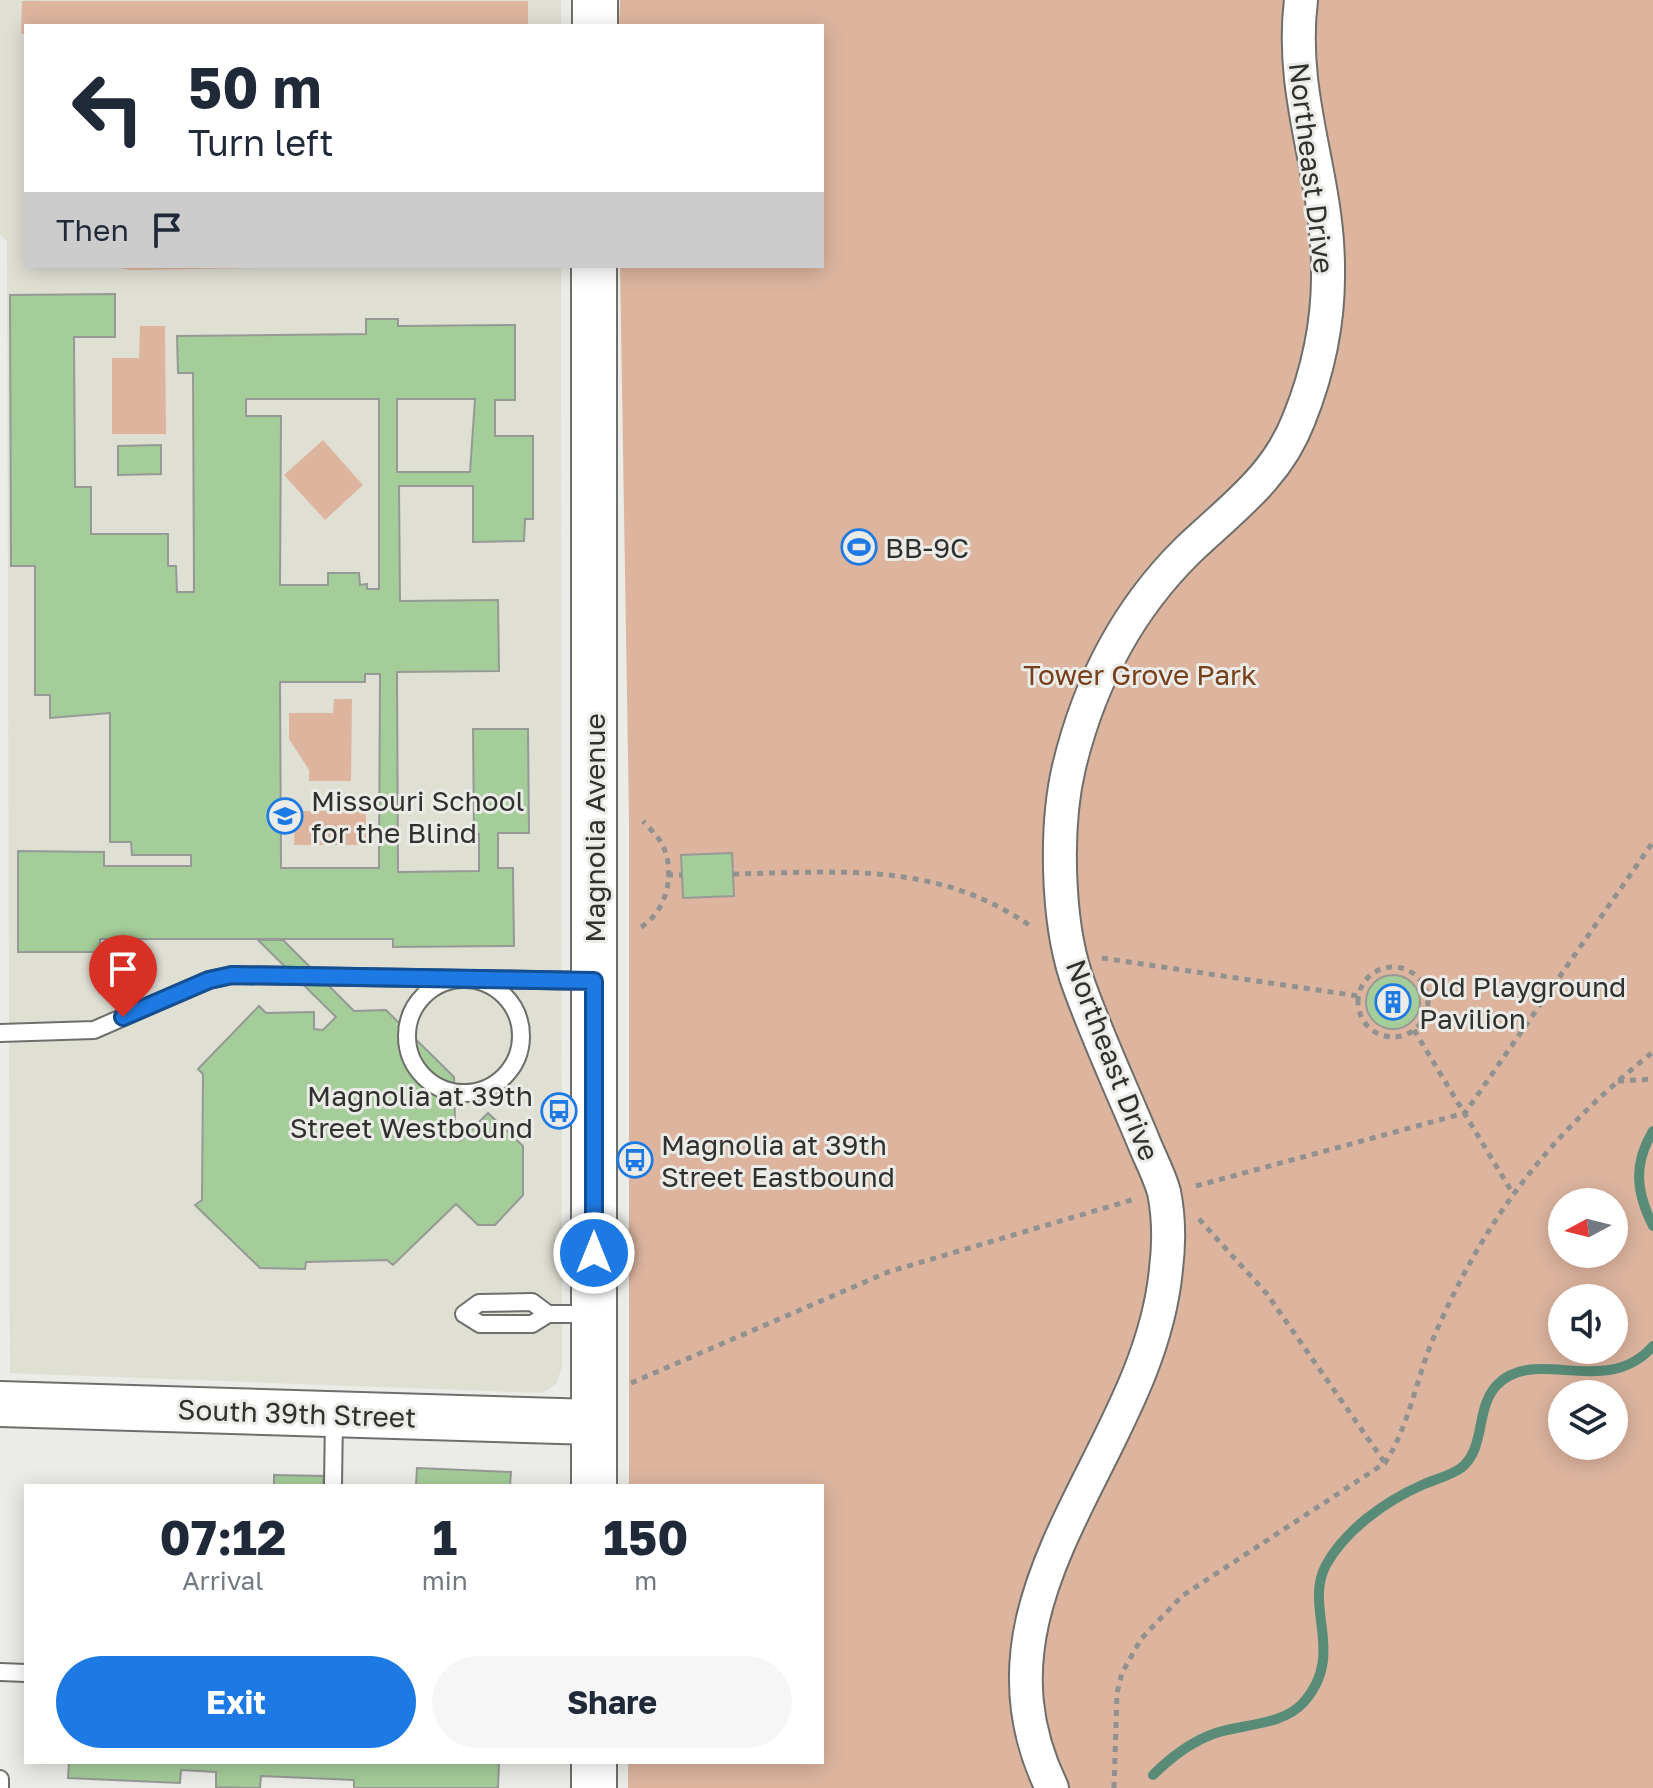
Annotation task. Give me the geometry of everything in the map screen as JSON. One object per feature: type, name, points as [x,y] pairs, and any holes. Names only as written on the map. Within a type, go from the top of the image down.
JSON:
[{"type":"street","points":[[595,0],[595,24]]},
{"type":"street","name":"Northeast Drive","points":[[1052,1788],[1030,1731],[1024,1691],[1024,1656],[1045,1578],[1140,1378],[1166,1272],[1168,1231],[1163,1191],[1075,974],[1063,886],[1060,827],[1068,769],[1088,703],[1124,626],[1150,590],[1189,549],[1274,469],[1289,445],[1316,368],[1328,268],[1296,56],[1301,0]]},
{"type":"street","name":"Magnolia Avenue","points":[[594,268],[594,1484]]},
{"type":"street","name":"South 39th Street","points":[[0,1404],[594,1422]]},
{"type":"street","points":[[594,1764],[594,1788]]},
{"type":"lane","points":[[0,1033],[94,1030],[209,980],[232,975],[594,981]]},
{"type":"lane","points":[[468,979],[492,987],[507,999],[519,1023],[520,1038],[514,1063],[506,1075],[491,1087],[464,1094],[439,1088],[422,1075],[411,1058],[406,1037],[413,1011],[428,991],[455,980],[468,979]]},
{"type":"lane","points":[[548,1314],[594,1314]]},
{"type":"lane","points":[[333,1484],[334,1415]]},
{"type":"lane","points":[[0,1672],[24,1673]]},
{"type":"lane","points":[[0,1779],[0,1788]]},
{"type":"path","points":[[641,927],[656,918],[666,894],[667,875],[663,845],[643,821]]},
{"type":"path","points":[[630,1383],[888,1272],[1163,1191],[1211,1183],[1465,1113],[1653,842]]},
{"type":"path","points":[[667,875],[682,875]]},
{"type":"path","points":[[1397,967],[1408,970],[1422,982],[1427,1008],[1414,1030],[1386,1036],[1364,1022],[1358,996],[1366,979],[1375,971],[1397,967]]},
{"type":"path","points":[[1414,1030],[1512,1192]]},
{"type":"path","points":[[1114,1788],[1117,1693],[1129,1658],[1150,1628],[1182,1596],[1385,1463],[1396,1446],[1433,1339],[1481,1244],[1512,1192],[1551,1146],[1617,1081],[1653,1052]]},
{"type":"path","points":[[1617,1081],[1653,1079]]},
{"type":"path","points":[[1163,1191],[1205,1224],[1267,1294],[1385,1463]]},
{"type":"shaded area","name":"Missouri School for the Blind","points":[[0,0],[561,0],[561,24],[24,24],[24,268],[561,268],[562,1367],[556,1384],[542,1393],[10,1373],[7,241],[0,234]]},
{"type":"green space","name":"Tower Grove Park","points":[[620,0],[1653,0],[1653,1788],[628,1788],[628,1764],[824,1764],[824,1484],[629,1484],[629,818],[620,268],[824,268],[824,24],[619,24]]},
{"type":"green space","points":[[22,1],[528,1],[528,24],[24,24],[24,34],[21,34]]},
{"type":"green space","points":[[120,268],[253,268],[131,270]]},
{"type":"green space","points":[[140,326],[165,326],[166,434],[112,434],[112,358],[139,358]]},
{"type":"green space","points":[[323,440],[363,485],[325,520],[284,475]]},
{"type":"green space","points":[[334,699],[352,699],[351,781],[309,781],[309,770],[289,739],[289,713],[333,713]]},
{"type":"green space","points":[[295,811],[366,811],[366,845],[294,845]]},
{"type":"building","name":"Missouri School for the Blind","points":[[115,294],[115,337],[74,337],[75,487],[91,487],[91,534],[168,534],[168,566],[176,566],[177,592],[194,592],[193,373],[178,373],[177,336],[366,334],[366,319],[398,319],[398,326],[515,325],[515,400],[495,400],[495,436],[533,436],[533,519],[525,519],[524,541],[473,542],[473,486],[399,486],[400,601],[498,600],[499,671],[397,672],[398,872],[479,871],[479,834],[474,834],[473,729],[528,729],[529,833],[498,833],[498,868],[513,868],[514,946],[393,947],[393,939],[100,939],[100,952],[18,952],[18,851],[104,852],[104,866],[191,866],[191,855],[132,855],[131,842],[110,842],[110,713],[50,718],[50,695],[35,695],[35,566],[11,566],[10,295]],"holes":[[[246,399],[379,399],[379,589],[367,589],[367,584],[360,585],[359,573],[328,573],[328,585],[280,585],[281,416],[246,416]],[[397,399],[475,399],[470,472],[397,472]],[[365,674],[380,674],[379,868],[281,868],[280,682],[365,682]]]},
{"type":"building","points":[[161,445],[161,474],[118,475],[118,446]]},
{"type":"building","points":[[732,853],[734,896],[683,898],[681,855]]},
{"type":"building","points":[[258,940],[283,940],[354,1011],[386,1010],[454,1077],[455,1121],[446,1127],[460,1141],[488,1113],[523,1146],[523,1195],[495,1225],[478,1225],[456,1204],[393,1265],[387,1260],[306,1262],[305,1269],[260,1268],[195,1205],[202,1200],[203,1074],[198,1069],[259,1006],[266,1013],[314,1012],[314,1029],[323,1030],[336,1017]]},
{"type":"building","name":"Old Playground Pavilion","points":[[1393,975],[1412,983],[1420,1002],[1412,1021],[1393,1029],[1374,1021],[1366,1002],[1374,983]]},
{"type":"building","points":[[417,1468],[511,1472],[510,1484],[416,1484]]},
{"type":"building","points":[[274,1475],[324,1476],[323,1484],[274,1484]]},
{"type":"building","points":[[69,1764],[499,1764],[498,1788],[354,1788],[354,1780],[261,1776],[260,1788],[216,1787],[216,1772],[181,1770],[180,1783],[68,1778]]},
{"type":"waterway","points":[[1653,1131],[1642,1155],[1639,1178],[1643,1201],[1653,1226]]},
{"type":"waterway","points":[[1153,1775],[1180,1752],[1204,1738],[1284,1716],[1303,1703],[1316,1685],[1322,1667],[1324,1649],[1319,1598],[1320,1581],[1326,1565],[1344,1540],[1381,1508],[1408,1492],[1452,1473],[1469,1460],[1478,1440],[1485,1406],[1496,1386],[1512,1374],[1530,1370],[1614,1369],[1634,1362],[1653,1346]]},
{"type":"place","name":"BB-9C","points":[[859,547]]},
{"type":"place","name":"Missouri School for the Blind","points":[[285,816]]},
{"type":"place","name":"Old Playground Pavilion","points":[[1393,1002]]},
{"type":"place","name":"Magnolia at 39th Street Westbound","points":[[559,1111]]},
{"type":"place","name":"Magnolia at 39th Street Eastbound","points":[[635,1160]]},
{"type":"route","points":[[123,1017],[209,980],[232,975],[594,981],[594,1253]]}]
